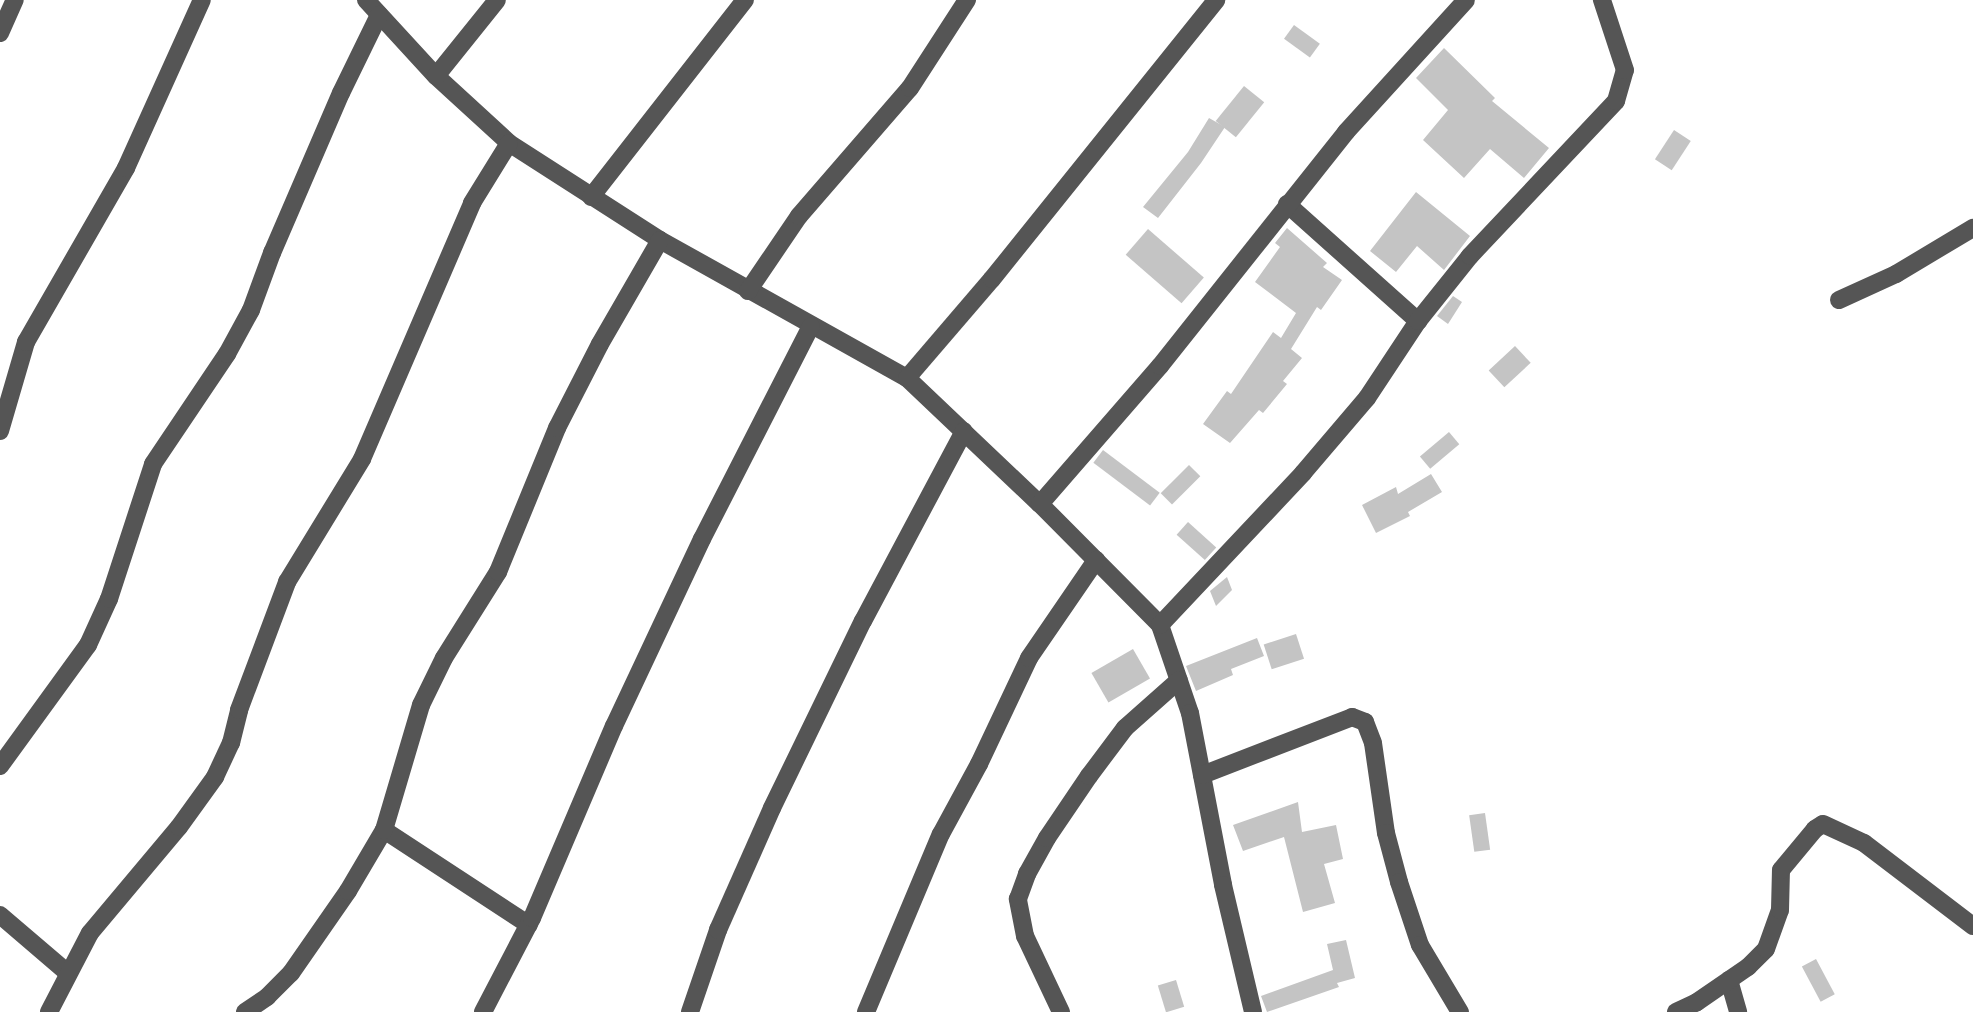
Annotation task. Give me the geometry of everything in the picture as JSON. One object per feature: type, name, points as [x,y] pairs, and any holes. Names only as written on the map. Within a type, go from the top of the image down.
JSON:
[{"type":"street","points":[[0,33],[15,0]]},
{"type":"street","points":[[0,431],[4,402],[26,342],[126,168],[202,0]]},
{"type":"street","points":[[366,0],[436,76],[509,144],[660,240],[907,377],[1040,504],[1160,625],[1190,713],[1223,885],[1253,1012]]},
{"type":"street","points":[[436,76],[497,0]]},
{"type":"street","points":[[591,197],[745,0]]},
{"type":"street","points":[[748,291],[799,216],[910,88],[967,0]]},
{"type":"street","points":[[907,377],[992,279],[1216,0]]},
{"type":"street","points":[[1040,504],[1160,366],[1346,132],[1466,0]]},
{"type":"street","points":[[1160,625],[1303,473],[1367,398],[1419,321],[1470,256],[1616,101],[1625,70],[1602,0]]},
{"type":"street","points":[[0,766],[88,645],[109,599],[153,464],[228,354],[251,310],[272,253],[341,93],[379,15]]},
{"type":"street","points":[[49,1012],[90,933],[179,828],[215,777],[230,743],[239,710],[287,582],[362,459],[472,203],[509,144]]},
{"type":"street","points":[[1287,204],[1419,321]]},
{"type":"street","points":[[1839,300],[1896,274],[1973,228]]},
{"type":"street","points":[[245,1012],[267,997],[291,973],[348,891],[384,830],[421,705],[444,658],[498,572],[557,428],[600,344],[660,240]]},
{"type":"street","points":[[482,1012],[529,925],[614,726],[702,539],[811,326]]},
{"type":"street","points":[[690,1012],[718,930],[772,808],[863,621],[964,431]]},
{"type":"street","points":[[866,1012],[941,834],[979,764],[1029,658],[1096,560]]},
{"type":"street","points":[[1061,1012],[1025,936],[1018,899],[1027,874],[1047,838],[1125,728],[1180,680]]},
{"type":"street","points":[[1202,775],[1352,717],[1365,722],[1373,743],[1386,833],[1399,882],[1420,945],[1460,1012]]},
{"type":"street","points":[[1675,1012],[1697,1002],[1729,980],[1766,949],[1780,910],[1781,870],[1815,829],[1823,824],[1864,843],[1973,926]]},
{"type":"street","points":[[384,830],[529,925]]},
{"type":"street","points":[[0,915],[68,973]]},
{"type":"street","points":[[1729,980],[1738,1012]]},
{"type":"building","points":[[1294,25],[1320,44],[1310,58],[1284,39]]},
{"type":"building","points":[[1444,48],[1495,98],[1492,101],[1549,148],[1524,178],[1490,149],[1464,178],[1423,140],[1448,110],[1416,78]]},
{"type":"building","points":[[1244,86],[1264,102],[1236,137],[1216,121]]},
{"type":"building","points":[[1209,118],[1225,127],[1158,218],[1143,207],[1188,152]]},
{"type":"building","points":[[1674,130],[1691,141],[1672,170],[1655,159]]},
{"type":"building","points":[[1416,192],[1470,236],[1444,270],[1417,246],[1396,272],[1370,251]]},
{"type":"building","points":[[1287,228],[1327,263],[1323,267],[1342,280],[1321,310],[1317,307],[1291,349],[1302,358],[1283,381],[1287,384],[1263,413],[1259,410],[1230,443],[1203,424],[1227,391],[1231,394],[1273,332],[1281,338],[1296,313],[1255,282],[1280,247],[1275,243]]},
{"type":"building","points":[[1148,229],[1204,278],[1182,303],[1126,255]]},
{"type":"building","points":[[1453,296],[1462,302],[1448,324],[1437,316]]},
{"type":"building","points":[[1515,346],[1531,363],[1504,387],[1489,371]]},
{"type":"building","points":[[1449,432],[1459,444],[1430,469],[1420,456]]},
{"type":"building","points":[[1103,450],[1160,493],[1150,506],[1093,463]]},
{"type":"building","points":[[1189,465],[1200,476],[1172,505],[1161,493]]},
{"type":"building","points":[[1431,474],[1442,492],[1408,512],[1410,516],[1376,533],[1362,505],[1396,487],[1398,494]]},
{"type":"building","points":[[1188,522],[1216,547],[1205,560],[1177,535]]},
{"type":"building","points":[[1227,577],[1232,590],[1216,606],[1210,591]]},
{"type":"building","points":[[1296,634],[1304,659],[1272,669],[1264,645]]},
{"type":"building","points":[[1257,638],[1264,656],[1231,669],[1233,675],[1196,691],[1186,666]]},
{"type":"building","points":[[1133,649],[1150,678],[1108,702],[1091,673]]},
{"type":"building","points":[[1298,802],[1302,832],[1336,825],[1343,859],[1324,864],[1335,903],[1303,912],[1284,837],[1243,851],[1233,825]]},
{"type":"building","points":[[1485,813],[1490,850],[1474,852],[1469,815]]},
{"type":"building","points":[[1346,940],[1355,978],[1337,983],[1339,987],[1267,1012],[1261,996],[1333,970],[1327,944]]},
{"type":"building","points":[[1816,959],[1835,994],[1821,1002],[1802,967]]},
{"type":"building","points":[[1176,980],[1184,1007],[1166,1012],[1158,986]]}]
